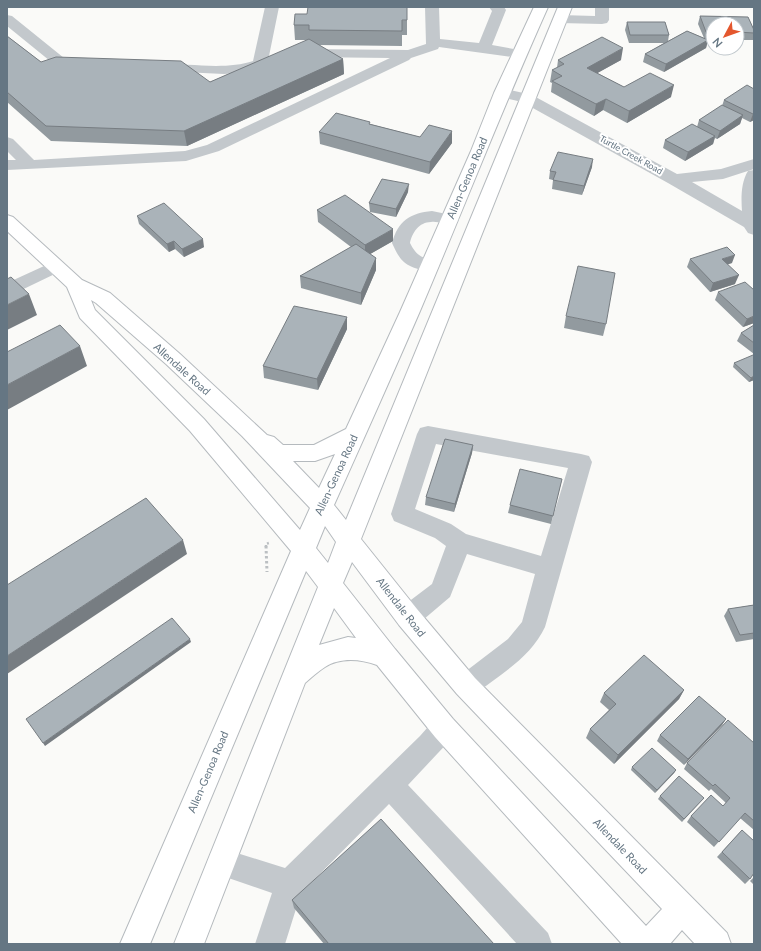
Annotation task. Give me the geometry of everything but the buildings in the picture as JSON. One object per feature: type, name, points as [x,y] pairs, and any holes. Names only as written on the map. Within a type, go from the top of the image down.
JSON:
[{"type":"main road","name":"Allen-Genoa Road","points":[[135,944],[303,549],[431,264],[502,93],[541,7]]},
{"type":"main road","points":[[189,944],[331,584],[527,98],[563,13]]},
{"type":"main road","name":"Allendale Road","points":[[7,221],[75,284],[103,298],[249,430],[322,506],[408,617],[466,686],[681,910],[716,944]]},
{"type":"main road","points":[[431,264],[458,270]]},
{"type":"main road","name":"Allendale Road","points":[[75,284],[87,313],[197,425],[303,549],[386,657],[444,728],[642,944]]},
{"type":"main road","points":[[249,430],[279,452],[286,453],[314,453],[331,447],[354,435]]},
{"type":"main road","points":[[295,676],[318,657],[348,648],[368,650],[386,657]]},
{"type":"main road","points":[[649,944],[681,910]]},
{"type":"street","points":[[260,62],[272,7]]},
{"type":"street","points":[[7,165],[186,156],[213,148],[409,54],[433,46],[432,7]]},
{"type":"street","points":[[484,48],[499,10],[496,7]]},
{"type":"street","points":[[563,13],[602,20],[602,7]]},
{"type":"street","points":[[7,19],[60,62],[96,64]]},
{"type":"street","points":[[433,42],[520,54]]},
{"type":"street","points":[[147,66],[224,70],[248,68],[260,62],[298,53],[409,54]]},
{"type":"street","points":[[212,84],[224,70]]},
{"type":"street","name":"Turtle Creek Road","points":[[502,93],[527,98],[674,179],[753,227]]},
{"type":"street","points":[[7,142],[30,165]]},
{"type":"street","points":[[674,179],[723,174],[754,164]]},
{"type":"street","points":[[753,227],[750,198],[754,175]]},
{"type":"street","points":[[431,264],[413,261],[407,255],[401,243],[404,232],[414,222],[424,218],[432,216],[450,220]]},
{"type":"street","points":[[7,291],[55,267]]},
{"type":"street","points":[[466,686],[517,647],[534,627],[549,568],[581,462],[428,434],[402,514],[443,531],[459,542],[549,568]]},
{"type":"street","points":[[408,617],[442,590],[459,542]]},
{"type":"street","points":[[270,944],[289,884],[444,728]]},
{"type":"street","points":[[389,784],[537,944]]},
{"type":"street","points":[[221,862],[289,884]]},
{"type":"path","points":[[266,578],[268,566],[266,544],[272,542]]}]
